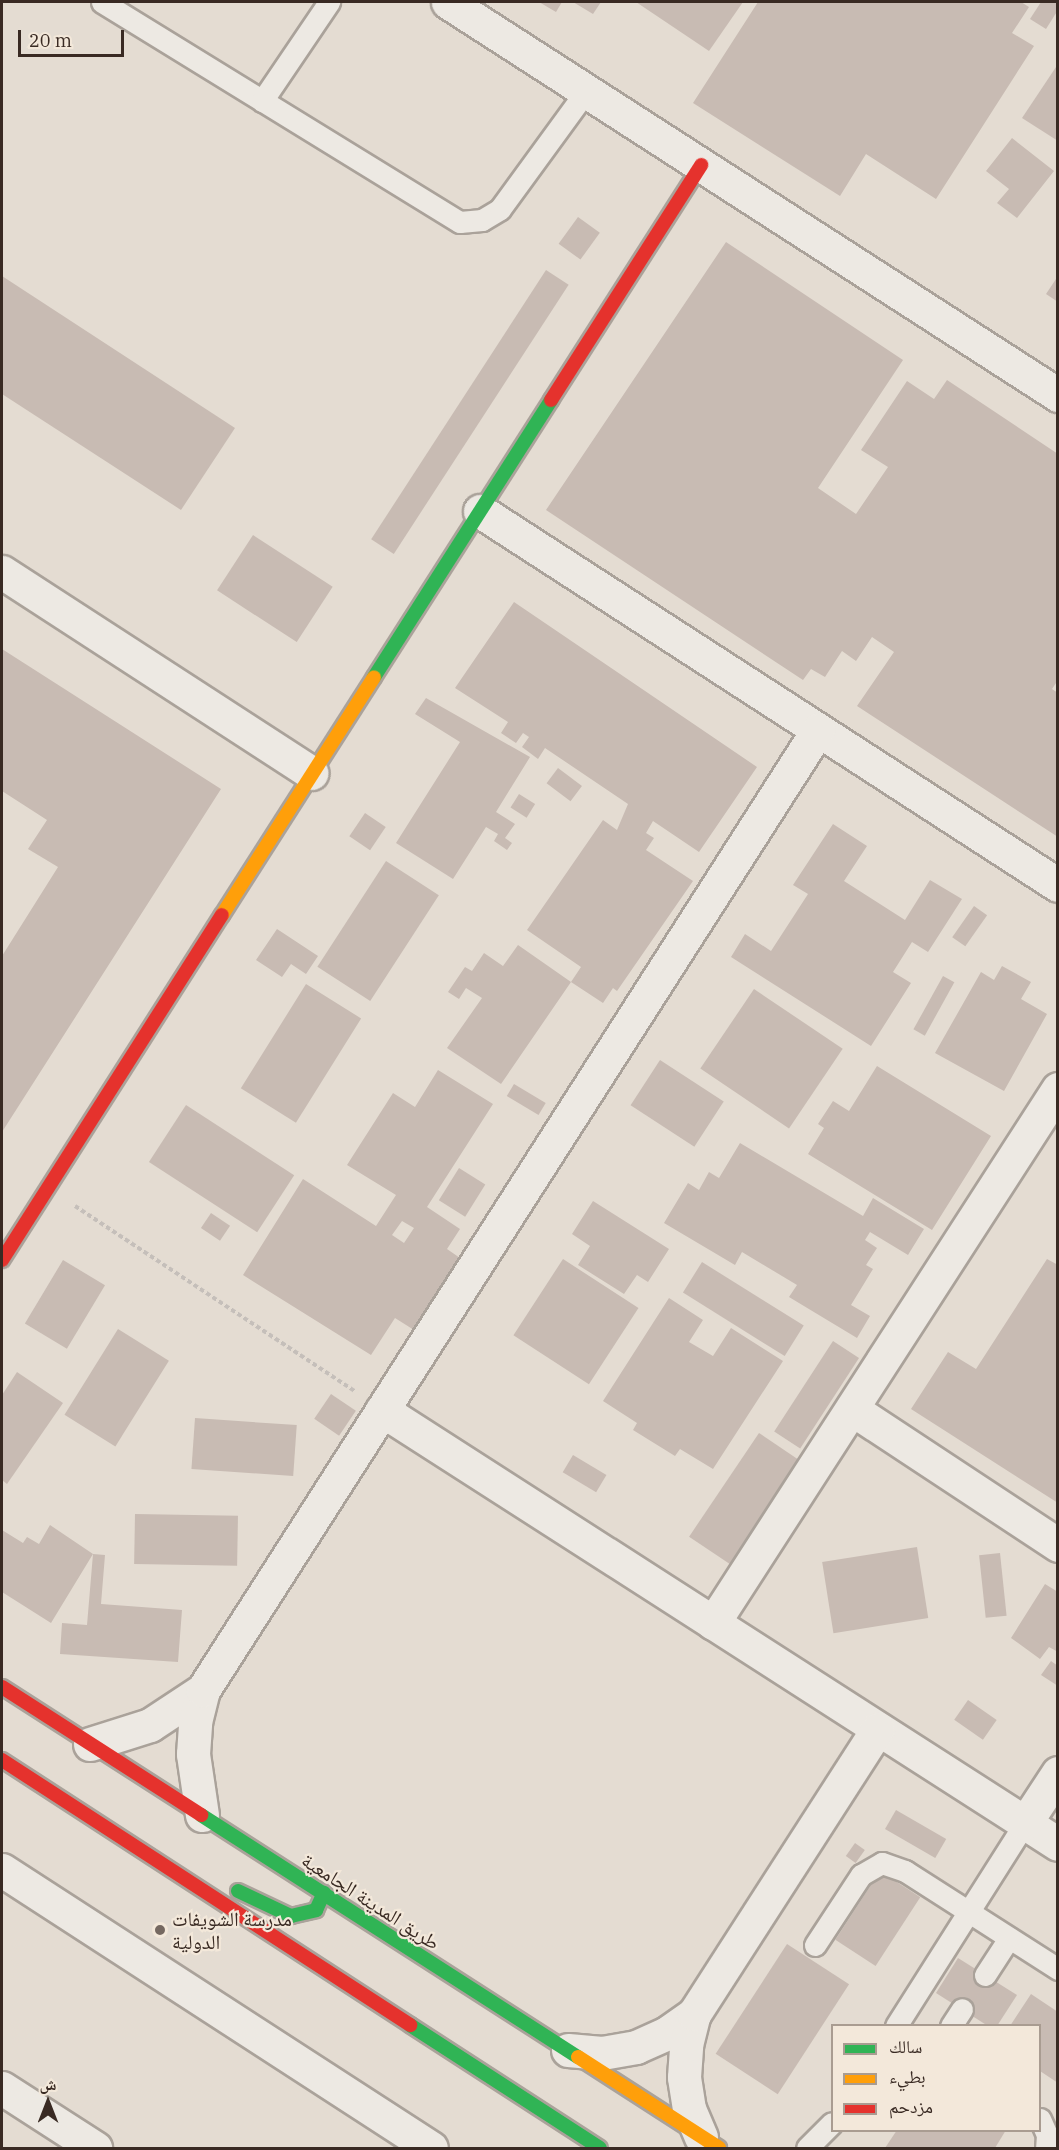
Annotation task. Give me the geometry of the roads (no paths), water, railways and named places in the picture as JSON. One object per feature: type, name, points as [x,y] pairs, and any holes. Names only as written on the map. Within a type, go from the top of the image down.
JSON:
[{"type":"main road","points":[[2,1260],[701,165]]},
{"type":"main road","name":"طريق المدينة الجامعية","points":[[2,1687],[710,2143]]},
{"type":"main road","points":[[2,1760],[174,1872],[565,2136],[600,2148]]},
{"type":"main road","points":[[174,1872],[220,1883],[291,1916],[316,1910],[324,1893]]},
{"type":"street","points":[[448,2],[1058,395]]},
{"type":"street","points":[[480,511],[1058,885]]},
{"type":"street","points":[[2,572],[312,773]]},
{"type":"street","points":[[202,1815],[194,1754],[195,1722],[203,1690],[818,730]]},
{"type":"street","points":[[713,1623],[1058,1089]]},
{"type":"street","points":[[852,1409],[1058,1545]]},
{"type":"street","points":[[382,1410],[1058,1844]]},
{"type":"street","points":[[90,1744],[150,1725],[203,1690]]},
{"type":"street","points":[[710,2143],[689,2109],[684,2077],[686,2045],[694,2013],[878,1729]]},
{"type":"street","points":[[1025,1823],[1058,1773]]},
{"type":"street","points":[[2,1870],[431,2148]]},
{"type":"street","points":[[568,2050],[602,2053],[636,2047],[667,2033],[694,2013]]},
{"type":"street","points":[[2,2088],[94,2148]]},
{"type":"lane","points":[[102,2],[460,222],[482,220],[500,209],[586,91]]},
{"type":"lane","points":[[262,101],[329,2]]},
{"type":"lane","points":[[899,2024],[1025,1823]]},
{"type":"lane","points":[[815,1946],[861,1875],[882,1863],[894,1864],[1058,1970]]},
{"type":"lane","points":[[985,1975],[1009,1938]]},
{"type":"lane","points":[[818,2146],[831,2126]]},
{"type":"place","name":"مدرسة الشويفات الدولية","points":[[160,1930]]}]
